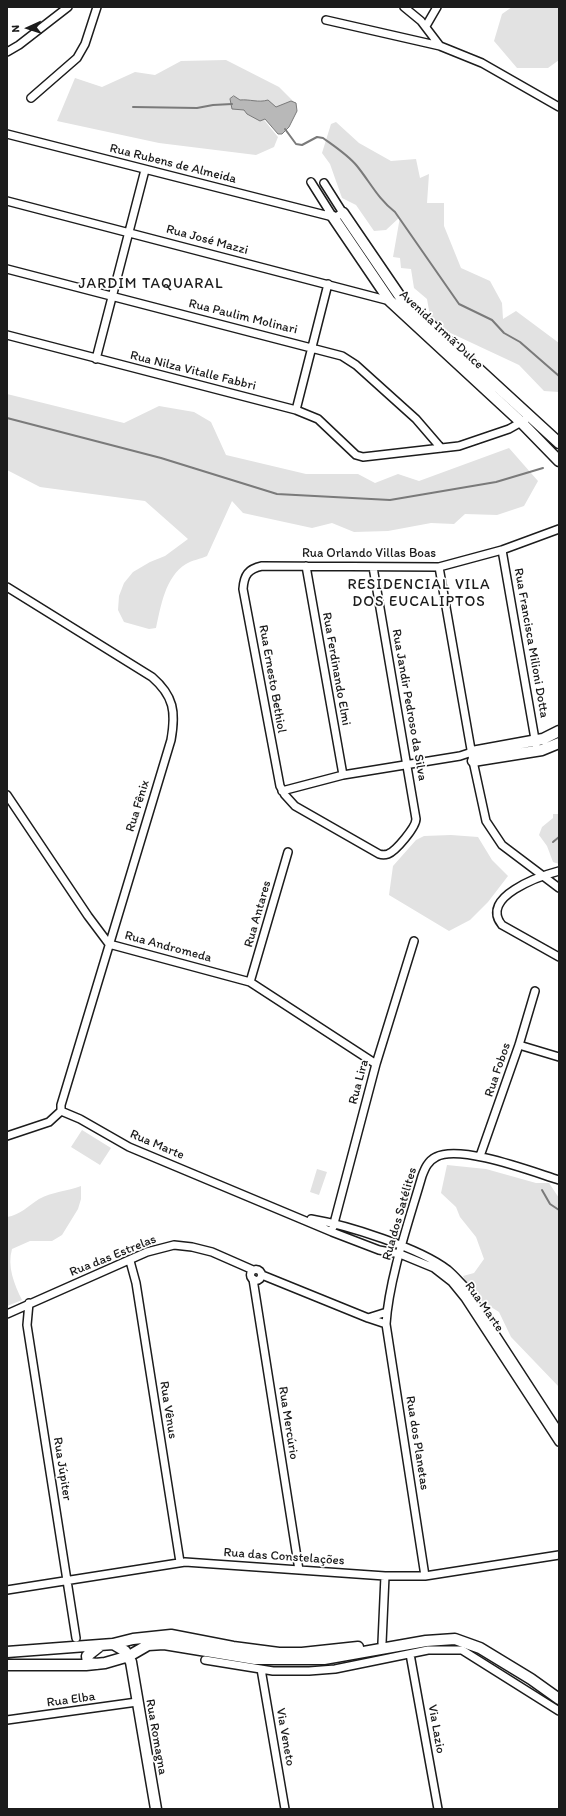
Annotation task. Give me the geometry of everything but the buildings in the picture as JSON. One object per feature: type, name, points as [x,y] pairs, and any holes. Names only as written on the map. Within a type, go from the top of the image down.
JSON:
[{"type":"main road","name":"Avenida Irmã Dulce","points":[[343,213],[395,298],[559,443]]},
{"type":"main road","name":"Avenida Irmã Dulce","points":[[333,218],[395,298],[559,461]]},
{"type":"main road","points":[[472,756],[543,739],[559,731]]},
{"type":"main road","points":[[472,756],[537,751],[550,748],[559,743]]},
{"type":"main road","points":[[7,1652],[113,1644],[133,1639],[171,1635],[255,1651],[302,1653],[361,1647],[437,1634],[467,1637],[559,1690]]},
{"type":"main road","points":[[101,1644],[87,1656],[88,1663],[101,1664],[129,1656],[148,1645],[172,1645],[255,1659],[301,1660],[324,1659],[426,1641],[454,1639],[480,1648],[531,1678],[559,1699]]},
{"type":"main road","points":[[113,1644],[129,1656]]},
{"type":"main road","points":[[25,1664],[32,1661],[53,1660],[54,1655],[42,1649]]},
{"type":"main road","points":[[7,1665],[121,1664],[132,1669],[136,1656],[141,1649]]},
{"type":"main road","name":"Rua Romagna","points":[[129,1656],[156,1809]]},
{"type":"street","points":[[7,52],[19,45],[68,7]]},
{"type":"street","points":[[31,98],[77,58],[85,44],[97,7]]},
{"type":"street","points":[[404,7],[426,26],[440,46]]},
{"type":"street","points":[[426,26],[437,7]]},
{"type":"street","points":[[326,20],[440,46],[482,63],[497,73],[559,107]]},
{"type":"street","name":"Rua Rubens de Almeida","points":[[7,134],[333,218]]},
{"type":"street","points":[[96,359],[145,170]]},
{"type":"street","name":"Avenida Irmã Dulce","points":[[311,182],[333,218]]},
{"type":"street","name":"Avenida Irmã Dulce","points":[[324,183],[343,213]]},
{"type":"street","name":"Rua José Mazzi","points":[[7,201],[328,284],[395,298]]},
{"type":"street","points":[[333,218],[343,213]]},
{"type":"street","name":"Rua Paulim Molinari","points":[[7,269],[342,356],[356,365],[416,419],[441,448]]},
{"type":"street","points":[[296,410],[328,284]]},
{"type":"street","name":"Rua Nilza Vitalle Fabbri","points":[[7,335],[296,410],[318,419],[360,456],[367,457],[441,448]]},
{"type":"street","points":[[441,448],[459,446],[480,439],[522,423],[530,417]]},
{"type":"street","name":"Rua Orlando Villas Boas","points":[[248,572],[254,568],[262,566],[439,567],[502,550],[559,529]]},
{"type":"street","name":"Rua Francisca Milioni Dotta","points":[[502,550],[537,751]]},
{"type":"street","name":"Rua Ferdinando Elmi","points":[[306,566],[343,775]]},
{"type":"street","name":"Rua Jandir Pedroso da Silva","points":[[282,791],[295,806],[382,855],[392,852],[416,824],[373,567]]},
{"type":"street","points":[[439,567],[472,756],[486,821],[502,845],[559,888]]},
{"type":"street","name":"Rua Ernesto Bethiol","points":[[248,572],[244,577],[243,589],[277,776],[282,791]]},
{"type":"street","name":"Rua Fênix","points":[[7,587],[152,677],[168,694],[174,716],[171,740],[61,1105],[61,1111]]},
{"type":"street","points":[[282,791],[343,775],[460,756],[472,756]]},
{"type":"street","name":"Rua Andromeda","points":[[7,795],[88,916],[109,944],[250,982],[376,1064]]},
{"type":"street","name":"Rua Antares","points":[[250,982],[288,852]]},
{"type":"street","points":[[559,871],[543,875],[511,891],[500,902],[497,914],[502,925],[559,957]]},
{"type":"street","name":"Rua Lira","points":[[332,1232],[376,1064],[414,941]]},
{"type":"street","name":"Rua Fobos","points":[[480,1156],[519,1045],[535,991]]},
{"type":"street","points":[[519,1045],[559,1057]]},
{"type":"street","points":[[7,1136],[49,1122],[61,1111]]},
{"type":"street","name":"Rua Marte","points":[[61,1111],[80,1119],[129,1147],[378,1250],[401,1250],[434,1268],[452,1282],[465,1298],[559,1442]]},
{"type":"street","name":"Rua dos Satélites","points":[[387,1312],[401,1250],[422,1176],[429,1162],[444,1154],[480,1156],[559,1180]]},
{"type":"street","name":"Rua Marte","points":[[302,1218],[334,1223],[365,1234],[401,1250],[437,1263],[448,1270],[464,1286],[559,1432]]},
{"type":"street","points":[[362,1243],[365,1234]]},
{"type":"street","name":"Rua das Estrelas","points":[[7,1314],[29,1303],[154,1250],[174,1245],[192,1247],[212,1252],[253,1270]]},
{"type":"street","name":"Rua Vênus","points":[[130,1261],[137,1290],[180,1562]]},
{"type":"street","points":[[262,1275],[260,1280],[252,1279],[251,1275],[253,1270],[258,1270],[262,1275],[386,1324]]},
{"type":"street","name":"Rua Mercúrio","points":[[252,1279],[299,1570]]},
{"type":"street","name":"Rua Júpiter","points":[[29,1303],[27,1326],[76,1638]]},
{"type":"street","points":[[368,1318],[387,1312]]},
{"type":"street","name":"Rua dos Planetas","points":[[387,1312],[386,1324],[425,1576]]},
{"type":"street","name":"Rua das Constelações","points":[[7,1590],[180,1562],[385,1576],[425,1576],[559,1555]]},
{"type":"street","points":[[382,1643],[385,1576]]},
{"type":"street","points":[[205,1660],[261,1669],[309,1671],[335,1669],[428,1650],[462,1650],[559,1711]]},
{"type":"street","name":"Via Lazio","points":[[410,1654],[438,1809]]},
{"type":"street","name":"Via Veneto","points":[[261,1669],[285,1809]]},
{"type":"street","name":"Rua Elba","points":[[7,1720],[137,1702]]},
{"type":"shaded area","points":[[512,7],[559,7],[559,60],[548,68],[517,68],[494,41],[502,14]]},
{"type":"shaded area","points":[[226,60],[279,87],[296,104],[256,110],[278,137],[274,147],[256,155],[159,143],[57,121],[75,78],[102,87],[135,72],[155,75],[181,61]]},
{"type":"shaded area","points":[[234,96],[240,100],[268,100],[276,107],[291,101],[296,103],[297,111],[289,127],[282,134],[278,134],[265,119],[260,121],[247,114],[244,110],[232,109],[230,99]]},
{"type":"shaded area","points":[[336,122],[359,143],[391,161],[416,159],[420,178],[429,174],[427,203],[444,203],[444,226],[461,268],[490,281],[502,303],[503,319],[516,311],[559,343],[559,392],[544,391],[519,365],[442,329],[430,316],[427,299],[414,288],[411,269],[401,268],[400,258],[393,257],[400,217],[386,230],[374,231],[356,205],[342,198],[330,164],[322,153],[331,124]]},
{"type":"shaded area","points":[[7,394],[124,423],[159,406],[194,412],[211,422],[226,455],[306,474],[358,474],[375,483],[398,474],[419,481],[509,448],[538,481],[524,506],[497,515],[465,514],[454,524],[431,523],[388,531],[354,532],[332,523],[312,528],[243,513],[232,501],[207,556],[191,561],[173,576],[165,593],[156,628],[149,629],[124,622],[118,610],[119,596],[124,583],[133,572],[150,562],[165,556],[188,539],[145,501],[40,487],[7,470]]},
{"type":"shaded area","points":[[553,814],[559,814],[559,864],[553,862],[547,846],[539,835],[542,827],[553,818]]},
{"type":"shaded area","points":[[451,835],[478,837],[492,860],[508,876],[488,902],[470,920],[449,931],[389,895],[393,866],[416,840],[424,836]]},
{"type":"shaded area","points":[[82,1130],[111,1148],[100,1165],[71,1147]]},
{"type":"shaded area","points":[[447,1165],[486,1169],[536,1183],[549,1183],[559,1198],[559,1387],[511,1337],[499,1312],[472,1295],[463,1276],[474,1273],[484,1259],[476,1237],[460,1217],[456,1207],[441,1193]]},
{"type":"shaded area","points":[[317,1169],[327,1172],[319,1195],[310,1192]]},
{"type":"shaded area","points":[[81,1186],[81,1199],[78,1209],[62,1235],[52,1241],[30,1241],[12,1249],[10,1262],[12,1275],[22,1300],[7,1306],[7,1217],[20,1212],[39,1199],[54,1193]]},
{"type":"waterway","points":[[133,107],[197,108],[232,104]]},
{"type":"waterway","points":[[285,129],[296,144],[302,145],[317,137],[323,138],[349,158],[357,166],[379,196],[395,212],[459,304],[492,320],[504,333],[520,342],[559,376]]},
{"type":"waterway","points":[[7,418],[161,458],[277,494],[390,500],[496,482],[543,468]]},
{"type":"waterway","points":[[553,842],[559,837]]},
{"type":"waterway","points":[[542,1190],[550,1204],[559,1210]]},
{"type":"district","name":"JARDIM TAQUARAL","points":[[151,284]]},
{"type":"district","name":"RESIDENCIAL VILA DOS EUCALIPTOS","points":[[419,594]]}]
